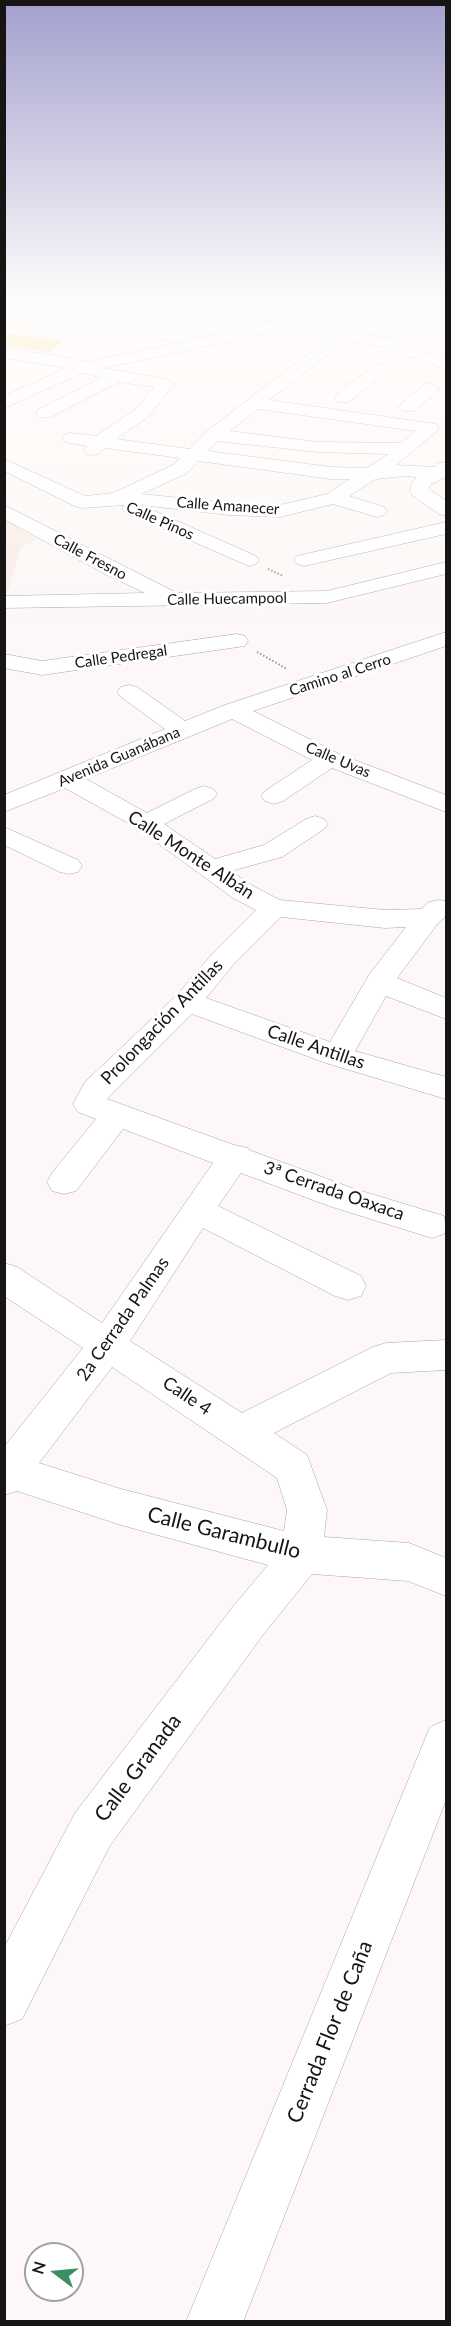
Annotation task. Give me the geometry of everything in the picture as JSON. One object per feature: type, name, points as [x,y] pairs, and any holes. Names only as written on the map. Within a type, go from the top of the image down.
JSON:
[{"type":"street","points":[[45,413],[58,407]]},
{"type":"street","points":[[88,456],[101,441],[142,413],[147,407]]},
{"type":"street","points":[[111,499],[151,484],[180,469],[213,435],[249,407]]},
{"type":"street","points":[[293,407],[430,419]]},
{"type":"street","points":[[405,407],[430,419]]},
{"type":"street","name":"Calle Amanecer","points":[[111,499],[280,511],[334,498],[407,449],[430,419]]},
{"type":"street","points":[[213,435],[317,447],[407,449]]},
{"type":"street","points":[[70,438],[331,473],[372,474],[443,468]]},
{"type":"street","name":"Calle Pinos","points":[[4,464],[82,502],[111,499],[249,560]]},
{"type":"street","points":[[443,468],[421,482],[419,491],[447,510]]},
{"type":"street","points":[[4,496],[43,483]]},
{"type":"street","points":[[229,509],[246,489]]},
{"type":"street","points":[[334,498],[377,512]]},
{"type":"street","name":"Calle Fresno","points":[[4,511],[112,570],[177,601]]},
{"type":"street","points":[[304,560],[447,528]]},
{"type":"street","name":"Calle Huecampool","points":[[4,602],[327,597],[443,572]]},
{"type":"street","name":"Camino al Cerro","points":[[233,710],[447,639]]},
{"type":"street","name":"Calle Pedregal","points":[[4,661],[42,668],[237,641]]},
{"type":"street","points":[[129,692],[182,730]]},
{"type":"street","name":"Avenida Guanábana","points":[[4,804],[233,710]]},
{"type":"street","name":"Calle Uvas","points":[[233,710],[330,759],[447,804]]},
{"type":"street","points":[[274,796],[330,759]]},
{"type":"street","name":"Calle Monte Albán","points":[[68,779],[147,823],[210,870],[243,892],[274,908],[385,919],[437,910]]},
{"type":"street","points":[[147,823],[204,794]]},
{"type":"street","points":[[210,870],[273,851],[315,824]]},
{"type":"street","points":[[4,835],[69,866]]},
{"type":"street","name":"Prolongación Antillas","points":[[236,1156],[89,1104],[96,1090],[187,1002],[224,958],[274,908]]},
{"type":"street","points":[[337,1056],[379,982],[437,910]]},
{"type":"street","points":[[379,982],[447,1009]]},
{"type":"street","name":"Calle Antillas","points":[[187,1002],[337,1056],[447,1088]]},
{"type":"street","points":[[64,1182],[116,1115]]},
{"type":"street","name":"2a Cerrada Palmas","points":[[6,1473],[108,1344],[197,1210],[236,1156]]},
{"type":"street","name":"3ª Cerrada Oaxaca","points":[[236,1156],[341,1197],[432,1225]]},
{"type":"street","points":[[197,1210],[348,1286]]},
{"type":"street","name":"Calle 4","points":[[4,1277],[293,1467],[307,1510],[302,1554]]},
{"type":"street","points":[[240,1432],[386,1358],[447,1355]]},
{"type":"street","name":"Calle Garambullo","points":[[6,1473],[121,1507],[302,1554],[428,1558],[447,1577]]},
{"type":"street","name":"Calle Granada","points":[[4,2001],[92,1830],[247,1622],[302,1554]]},
{"type":"street","name":"Cerrada Flor de Caña","points":[[214,2322],[447,1743]]},
{"type":"shaded area","points":[[4,519],[38,540],[21,547],[6,597]]}]
